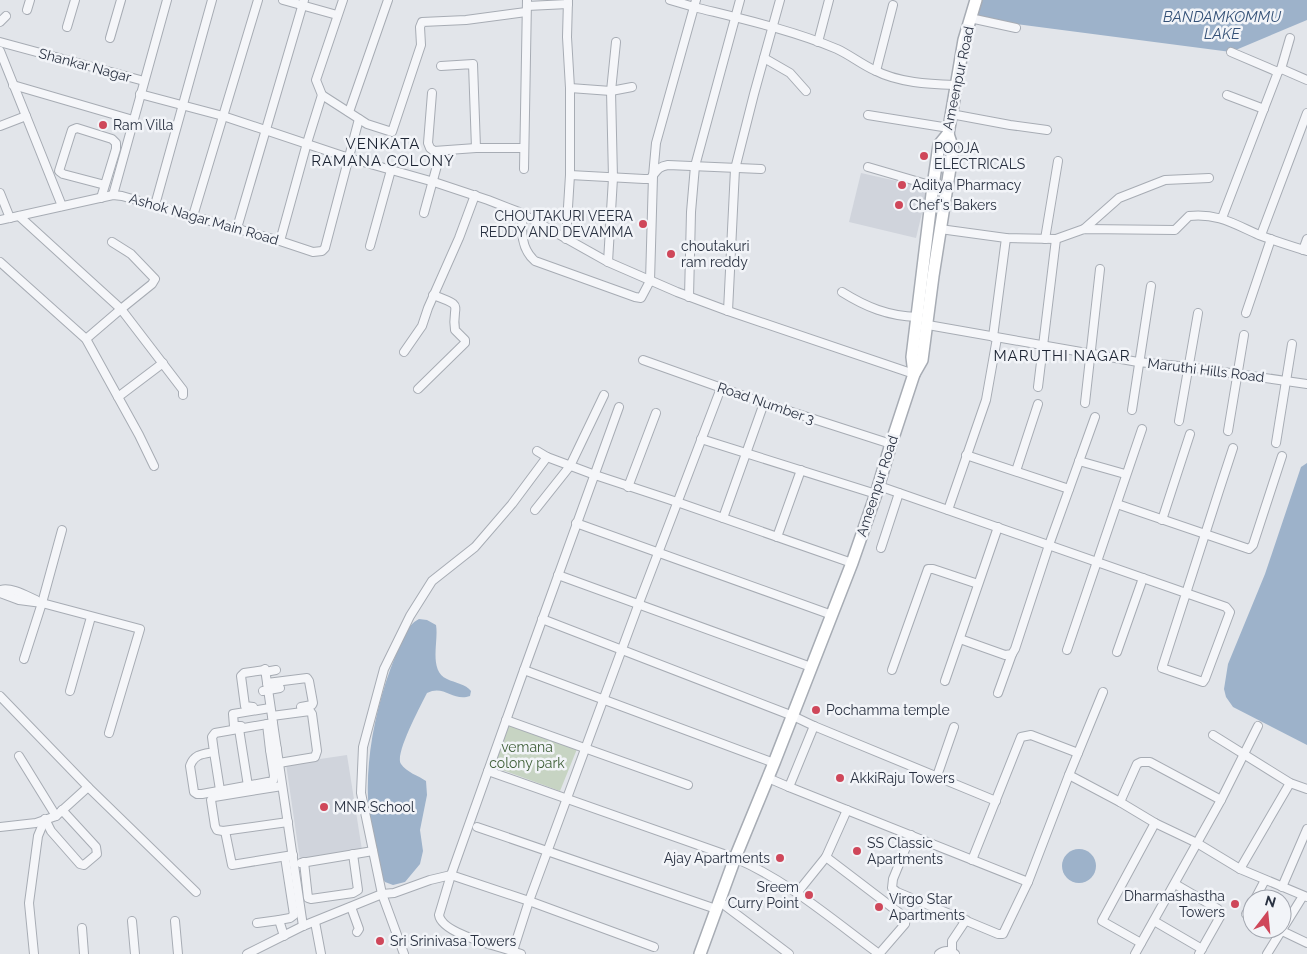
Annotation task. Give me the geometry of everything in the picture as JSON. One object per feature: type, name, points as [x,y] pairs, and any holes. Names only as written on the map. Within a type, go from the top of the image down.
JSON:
[{"type":"street","points":[[27,10],[30,0]]},
{"type":"street","points":[[67,27],[75,0]]},
{"type":"street","points":[[110,38],[121,0]]},
{"type":"street","points":[[144,81],[167,0]]},
{"type":"street","points":[[155,205],[212,0]]},
{"type":"street","points":[[193,216],[258,0]]},
{"type":"street","points":[[283,0],[303,3],[337,15]]},
{"type":"street","points":[[343,0],[316,80],[322,95],[359,119],[389,132],[393,130],[421,45],[420,27],[422,22],[466,20],[527,6],[568,2],[570,174],[566,239]]},
{"type":"street","points":[[349,112],[388,0]]},
{"type":"street","points":[[670,0],[695,3],[735,18],[773,27],[818,42],[838,49],[876,71],[898,79],[927,84],[956,85]]},
{"type":"street","points":[[689,297],[691,212],[695,166],[740,0]]},
{"type":"street","points":[[728,311],[735,169],[780,0]]},
{"type":"street","points":[[818,42],[829,0]]},
{"type":"street","name":"Ameenpur Road","points":[[700,954],[734,858],[793,716],[852,563],[878,490],[914,374],[912,358],[939,145],[948,131],[964,40],[976,0]]},
{"type":"street","points":[[237,228],[303,3]]},
{"type":"street","points":[[523,214],[521,228],[523,243],[535,261],[635,297],[641,298],[644,295],[650,281],[653,176],[656,143],[695,3]]},
{"type":"street","points":[[876,71],[893,5]]},
{"type":"street","points":[[524,170],[527,6]]},
{"type":"street","points":[[970,18],[1016,28]]},
{"type":"street","points":[[1222,218],[1290,38]]},
{"type":"street","name":"Shankar Nagar","points":[[0,42],[144,81],[113,195]]},
{"type":"street","points":[[608,262],[613,178],[611,91],[616,42]]},
{"type":"street","points":[[0,51],[62,206]]},
{"type":"street","points":[[1231,52],[1307,80]]},
{"type":"street","points":[[764,58],[790,73],[806,92]]},
{"type":"street","points":[[441,66],[473,64],[476,148]]},
{"type":"street","points":[[13,85],[133,120]]},
{"type":"street","points":[[570,88],[611,91],[632,87]]},
{"type":"street","points":[[432,93],[428,143],[434,152],[476,148],[524,148]]},
{"type":"street","points":[[140,94],[223,116],[349,158],[475,195],[523,214],[608,262],[689,297],[914,374],[922,360],[953,149],[948,131],[868,115]]},
{"type":"street","points":[[280,241],[322,95]]},
{"type":"street","points":[[1227,95],[1264,109]]},
{"type":"street","points":[[1261,235],[1307,113]]},
{"type":"street","points":[[951,114],[1047,130]]},
{"type":"street","points":[[0,126],[26,116]]},
{"type":"street","points":[[349,158],[359,119]]},
{"type":"street","points":[[101,198],[105,185],[116,149],[115,141],[77,128],[72,130],[59,171],[63,174],[105,185]]},
{"type":"street","points":[[424,213],[441,151]]},
{"type":"street","name":"Ashok Nagar Main Road","points":[[0,220],[113,195],[237,228],[313,252],[319,252],[325,248],[349,158]]},
{"type":"street","points":[[1044,239],[1058,161]]},
{"type":"street","points":[[570,174],[650,179],[660,166],[761,169]]},
{"type":"street","points":[[868,167],[945,196]]},
{"type":"street","points":[[370,246],[391,170]]},
{"type":"street","points":[[1084,229],[1119,198],[1165,180],[1209,178]]},
{"type":"street","points":[[0,193],[10,218]]},
{"type":"street","points":[[404,352],[419,331],[459,238],[475,195]]},
{"type":"street","points":[[940,229],[1006,238],[1056,239],[1084,229],[1175,230],[1190,216],[1203,215],[1222,218],[1305,251],[1307,239]]},
{"type":"street","points":[[19,216],[121,308],[183,390],[184,395]]},
{"type":"street","points":[[948,510],[986,400],[1006,238]]},
{"type":"street","points":[[1038,388],[1056,239]]},
{"type":"street","points":[[1246,313],[1272,239]]},
{"type":"street","points":[[86,339],[152,284],[155,279],[131,254],[112,242]]},
{"type":"street","points":[[0,262],[86,339],[154,466]]},
{"type":"street","points":[[1085,403],[1100,269]]},
{"type":"street","points":[[1132,410],[1151,286]]},
{"type":"street","points":[[842,292],[858,302],[875,309],[898,316],[917,317]]},
{"type":"street","points":[[418,389],[465,343],[465,340],[455,330],[455,305],[451,301],[433,295]]},
{"type":"street","points":[[1179,421],[1198,313]]},
{"type":"street","name":"Maruthi Hills Road","points":[[928,325],[1138,362],[1189,367],[1307,384]]},
{"type":"street","points":[[1228,432],[1244,335]]},
{"type":"street","points":[[1276,443],[1292,344]]},
{"type":"street","name":"Road Number 3","points":[[643,360],[764,403],[891,444]]},
{"type":"street","points":[[118,396],[163,363]]},
{"type":"street","points":[[619,407],[576,522],[451,875],[439,915],[442,923],[454,932],[515,953],[529,901],[638,603],[722,388]]},
{"type":"street","points":[[535,510],[570,466],[604,395]]},
{"type":"street","points":[[723,518],[764,403]]},
{"type":"street","points":[[1016,471],[1038,404]]},
{"type":"street","points":[[628,487],[656,413]]},
{"type":"street","points":[[998,693],[1095,417]]},
{"type":"street","points":[[1067,650],[1142,428]]},
{"type":"street","points":[[1162,520],[1190,434]]},
{"type":"street","points":[[701,439],[801,470],[878,490],[899,493],[998,527],[1143,578],[1186,593],[1226,607],[1230,612],[1203,682],[1162,668],[1186,593],[1233,448]]},
{"type":"street","points":[[537,451],[547,457],[628,487],[677,502],[852,563]]},
{"type":"street","points":[[966,455],[1069,489]]},
{"type":"street","points":[[1117,504],[1247,549],[1251,548],[1282,456]]},
{"type":"street","points":[[404,954],[382,894],[361,793],[363,747],[384,669],[410,616],[432,581],[475,547],[512,504],[547,457]]},
{"type":"street","points":[[1078,461],[1125,474]]},
{"type":"street","points":[[777,537],[801,470]]},
{"type":"street","points":[[881,548],[899,493]]},
{"type":"street","points":[[576,522],[832,615]]},
{"type":"street","points":[[945,681],[998,527]]},
{"type":"street","points":[[24,659],[62,530]]},
{"type":"street","points":[[892,670],[928,569],[978,584]]},
{"type":"street","points":[[558,575],[811,667]]},
{"type":"street","points":[[1117,652],[1143,578]]},
{"type":"street","points":[[0,592],[19,600],[42,603],[140,629],[109,733]]},
{"type":"street","points":[[70,692],[91,617]]},
{"type":"street","points":[[542,619],[793,716],[996,801]]},
{"type":"street","points":[[960,639],[1005,655],[1012,654]]},
{"type":"street","points":[[264,670],[273,750],[282,786],[303,926]]},
{"type":"street","points":[[276,670],[241,674],[245,705],[247,708],[269,714],[310,711],[317,751],[315,758],[279,763]]},
{"type":"street","points":[[524,670],[774,763]]},
{"type":"street","points":[[220,790],[212,737],[215,732],[239,729],[269,714],[313,704],[310,681],[307,678],[266,687]]},
{"type":"street","points":[[266,687],[280,688]]},
{"type":"street","points":[[911,836],[893,879],[892,888],[897,892],[998,934],[1003,934],[1028,882],[1069,775],[1104,692]]},
{"type":"street","points":[[0,696],[88,787],[196,892]]},
{"type":"street","points":[[506,720],[688,785]]},
{"type":"street","points":[[789,787],[814,726]]},
{"type":"street","points":[[1135,954],[1221,800],[1258,726]]},
{"type":"street","points":[[937,776],[954,727]]},
{"type":"street","points":[[239,729],[248,786]]},
{"type":"street","points":[[972,860],[1020,737],[1031,734],[1078,753]]},
{"type":"street","points":[[1213,735],[1290,783],[1307,789]]},
{"type":"street","points":[[214,752],[196,756],[190,763],[196,793],[274,781],[278,775],[279,763],[273,750]]},
{"type":"street","points":[[19,756],[56,816]]},
{"type":"street","points":[[1120,802],[1137,764],[1145,762],[1150,762],[1221,800]]},
{"type":"street","points":[[488,771],[758,868],[797,893],[879,954],[905,924],[906,918],[826,857]]},
{"type":"street","points":[[1069,775],[1155,823],[1197,843],[1240,869],[1305,897],[1292,916]]},
{"type":"street","points":[[768,778],[1028,882]]},
{"type":"street","points":[[1240,869],[1290,783]]},
{"type":"street","points":[[282,786],[212,798],[215,826],[217,830],[225,831],[288,822]]},
{"type":"street","points":[[0,827],[36,823],[56,816],[88,787]]},
{"type":"street","points":[[45,820],[51,831],[80,864],[84,864],[97,854],[96,847],[62,810]]},
{"type":"street","points":[[797,893],[826,857],[847,810]]},
{"type":"street","points":[[34,954],[29,903],[38,836],[45,820]]},
{"type":"street","points":[[1141,943],[1102,920],[1155,823]]},
{"type":"street","points":[[477,827],[717,905],[789,954]]},
{"type":"street","points":[[1282,887],[1307,830]]},
{"type":"street","points":[[225,831],[232,865],[293,855]]},
{"type":"street","points":[[294,864],[373,851]]},
{"type":"street","points":[[304,862],[308,898],[353,893],[358,890],[353,854]]},
{"type":"street","points":[[257,923],[290,918],[294,915],[285,857]]},
{"type":"street","points":[[247,954],[303,926],[382,894],[394,893],[430,880],[451,875],[529,901],[654,947]]},
{"type":"street","points":[[1260,889],[1265,880]]},
{"type":"street","points":[[1154,921],[1201,952],[1221,915],[1218,909],[1175,884]]},
{"type":"street","points":[[351,907],[359,928],[357,932]]},
{"type":"street","points":[[279,920],[284,936]]},
{"type":"street","points":[[939,954],[943,951],[954,953],[952,941],[966,920]]},
{"type":"street","points":[[132,921],[135,954]]},
{"type":"street","points":[[175,921],[178,954]]},
{"type":"street","points":[[315,922],[321,954]]},
{"type":"street","points":[[82,928],[84,954]]},
{"type":"street","points":[[1292,936],[1307,943]]},
{"type":"street","points":[[1267,954],[1277,939]]},
{"type":"shaded area","points":[[861,173],[928,188],[916,238],[849,222]]},
{"type":"shaded area","name":"MNR School","points":[[347,755],[362,850],[300,860],[286,764]]},
{"type":"green space","name":"vemana colony park","points":[[506,723],[577,749],[560,791],[494,767]]},
{"type":"water","name":"BANDAMKOMMU LAKE","points":[[977,0],[1307,0],[1307,20],[1231,52],[970,18]]},
{"type":"water","points":[[1307,463],[1307,745],[1233,707],[1226,697],[1224,689],[1228,664],[1265,574],[1301,467]]},
{"type":"water","points":[[419,619],[427,620],[436,625],[435,655],[441,675],[471,691],[470,696],[464,697],[438,691],[427,693],[414,718],[401,751],[400,759],[403,767],[426,781],[427,795],[420,830],[423,851],[420,864],[405,882],[393,885],[385,882],[379,873],[369,807],[369,762],[374,726],[383,690],[404,635],[410,626]]},
{"type":"water","points":[[1079,849],[1091,854],[1096,866],[1091,878],[1079,883],[1067,878],[1062,866],[1067,854]]},
{"type":"place","name":"Ram Villa","points":[[103,125]]},
{"type":"place","name":"POOJA ELECTRICALS","points":[[924,156]]},
{"type":"place","name":"Aditya Pharmacy","points":[[902,185]]},
{"type":"place","name":"Chef's Bakers","points":[[899,205]]},
{"type":"place","name":"CHOUTAKURI VEERA REDDY AND DEVAMMA","points":[[643,224]]},
{"type":"place","name":"choutakuri ram reddy","points":[[671,254]]},
{"type":"place","name":"Pochamma temple","points":[[816,710]]},
{"type":"place","name":"AkkiRaju Towers","points":[[840,778]]},
{"type":"place","name":"MNR School","points":[[324,807]]},
{"type":"place","name":"SS Classic Apartments","points":[[857,851]]},
{"type":"place","name":"Ajay Apartments","points":[[780,858]]},
{"type":"place","name":"Sreem Curry Point","points":[[809,895]]},
{"type":"place","name":"Dharmashastha Towers","points":[[1235,904]]},
{"type":"place","name":"Virgo Star Apartments","points":[[879,907]]},
{"type":"place","name":"Sri Srinivasa Towers","points":[[380,941]]},
{"type":"district","name":"VENKATA RAMANA COLONY","points":[[383,152]]},
{"type":"district","name":"MARUTHI NAGAR","points":[[1062,356]]}]
